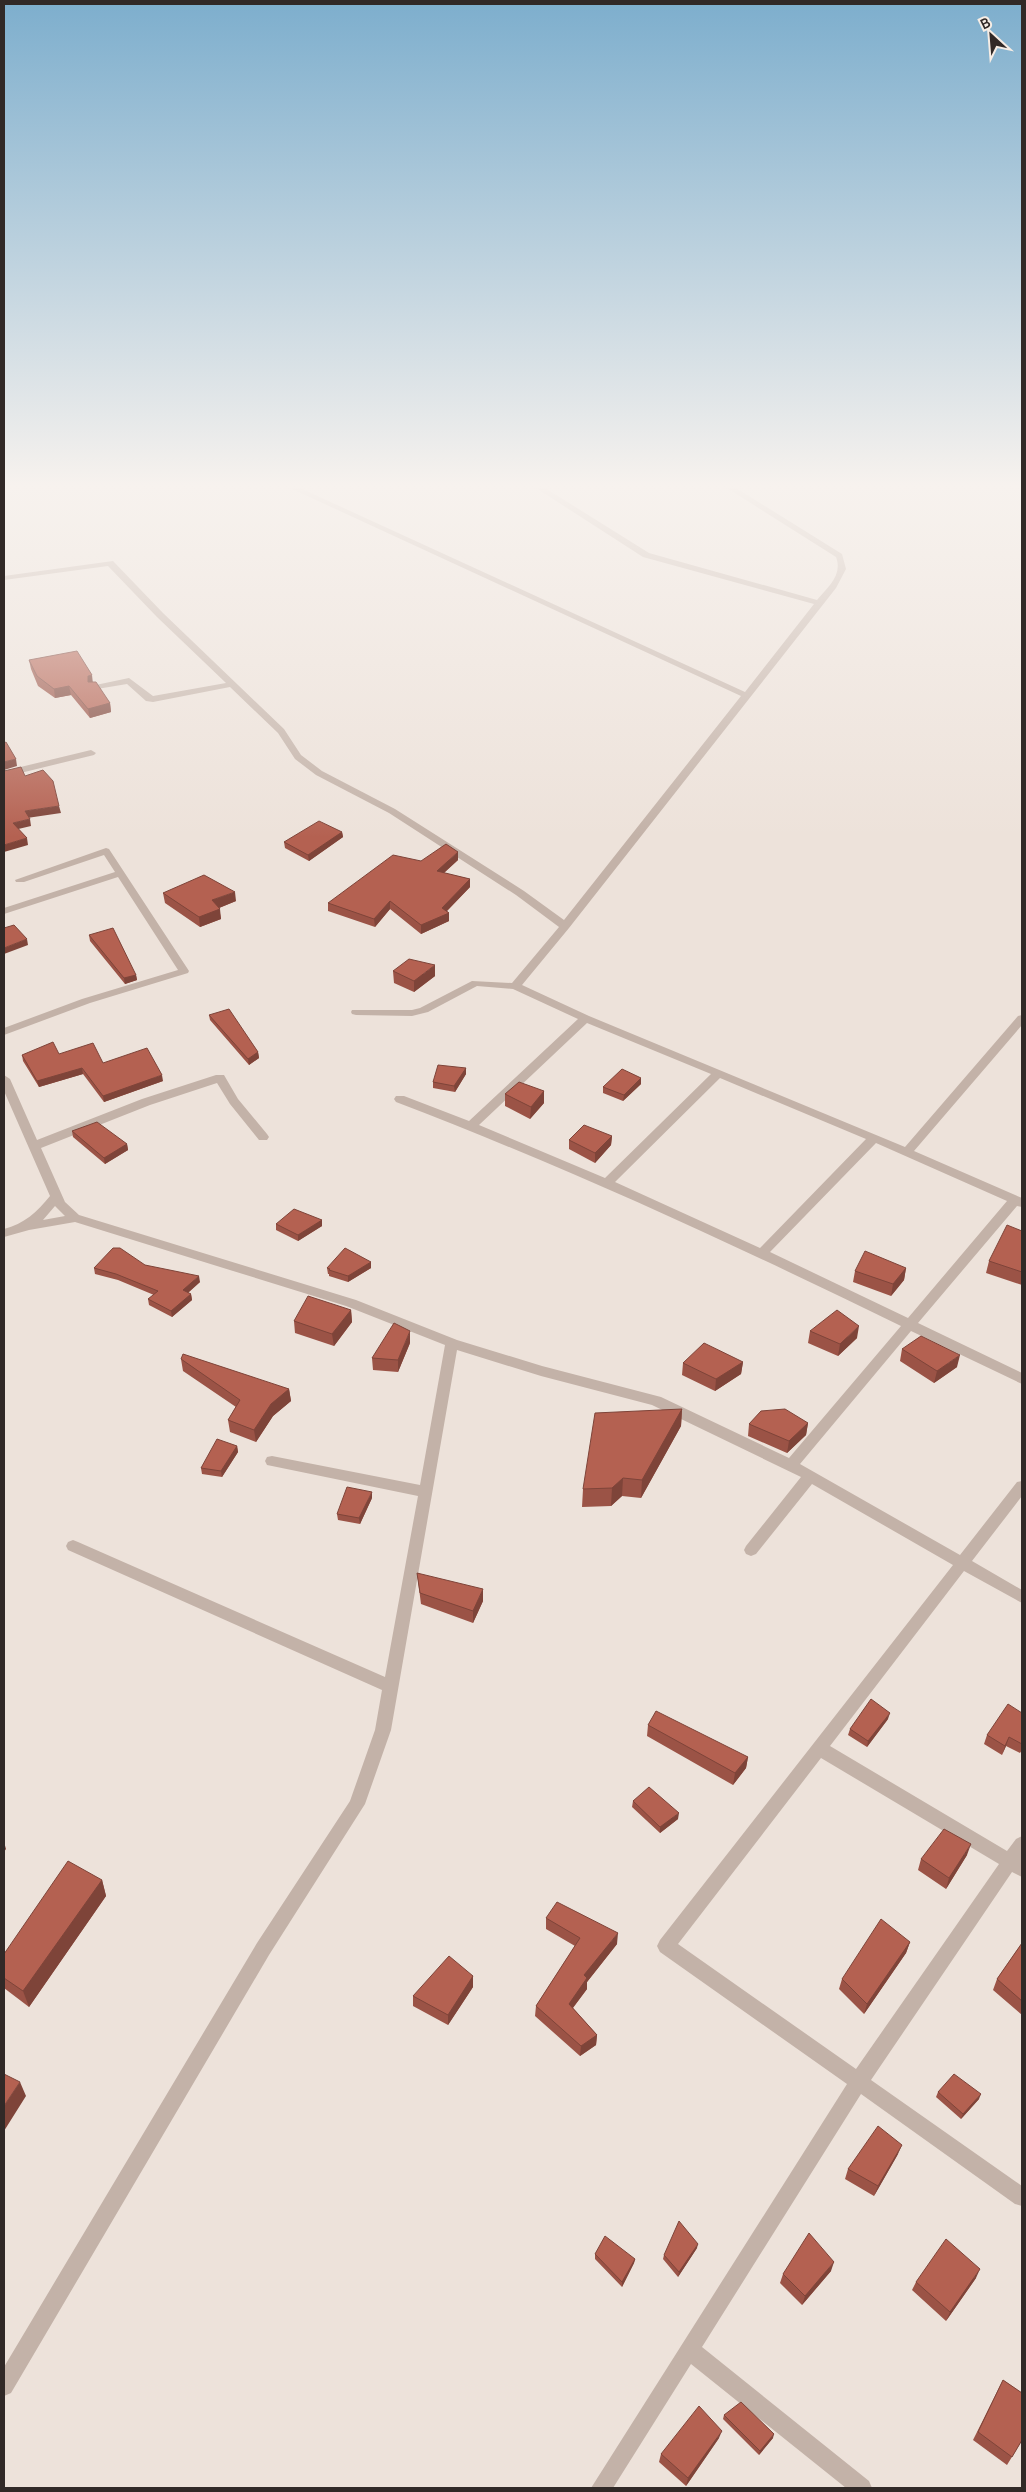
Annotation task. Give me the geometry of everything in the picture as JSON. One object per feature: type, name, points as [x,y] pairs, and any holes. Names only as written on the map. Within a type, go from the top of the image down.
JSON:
[{"type":"street","points":[[150,604],[281,731],[298,757],[319,773],[392,811],[520,893],[566,926]]},
{"type":"street","points":[[547,604],[745,695]]},
{"type":"street","points":[[516,986],[566,926],[745,695],[818,604]]},
{"type":"street","points":[[94,688],[129,682],[149,699],[153,699],[232,684]]},
{"type":"street","points":[[4,774],[91,753]]},
{"type":"street","points":[[4,1032],[86,1002],[184,971],[106,851],[20,880]]},
{"type":"street","points":[[4,911],[121,873]]},
{"type":"street","points":[[356,1012],[412,1013],[424,1010],[465,987],[476,983],[516,986],[585,1018],[874,1138],[1019,1201],[791,1465]]},
{"type":"street","points":[[472,1125],[585,1018]]},
{"type":"street","points":[[907,1152],[1022,1018]]},
{"type":"street","points":[[608,1182],[718,1074]]},
{"type":"street","points":[[34,1146],[146,1102],[220,1078],[234,1101],[263,1137]]},
{"type":"street","points":[[4,1079],[60,1204],[75,1218],[351,1303],[452,1343],[541,1371],[656,1401],[791,1465],[1022,1597]]},
{"type":"street","points":[[400,1099],[472,1125],[608,1182],[1022,1379]]},
{"type":"street","points":[[761,1254],[874,1138]]},
{"type":"street","points":[[27,1227],[38,1218],[56,1196]]},
{"type":"street","points":[[4,1233],[75,1218]]},
{"type":"street","points":[[4,2386],[263,1949],[357,1804],[383,1730],[452,1343]]},
{"type":"street","points":[[272,1461],[425,1492]]},
{"type":"street","points":[[751,1550],[810,1476]]},
{"type":"street","points":[[1022,1486],[666,1946],[1022,2197]]},
{"type":"street","points":[[72,1546],[390,1687]]},
{"type":"street","points":[[819,1748],[1016,1865]]},
{"type":"street","points":[[601,2488],[859,2081],[1016,1865],[1022,1844]]},
{"type":"street","points":[[689,2349],[862,2488]]},
{"type":"building","points":[[77,651],[92,675],[88,676],[88,682],[96,682],[110,703],[88,709],[69,686],[54,689],[37,676],[29,660]]},
{"type":"building","points":[[6,742],[16,759],[4,762],[4,743]]},
{"type":"building","points":[[21,767],[25,776],[43,770],[53,781],[59,806],[25,811],[30,819],[13,823],[27,838],[4,845],[4,771]]},
{"type":"building","points":[[319,821],[342,832],[308,855],[284,842]]},
{"type":"building","points":[[446,844],[458,852],[437,871],[470,879],[442,908],[449,913],[421,925],[390,901],[374,919],[328,903],[393,855],[421,861]]},
{"type":"building","points":[[204,875],[235,892],[212,900],[220,909],[199,917],[163,893]]},
{"type":"building","points":[[14,925],[27,939],[4,948],[4,928]]},
{"type":"building","points":[[113,928],[136,975],[124,978],[89,935]]},
{"type":"building","points":[[409,959],[435,965],[414,981],[393,971]]},
{"type":"building","points":[[229,1009],[258,1052],[248,1059],[209,1015]]},
{"type":"building","points":[[53,1042],[59,1054],[93,1043],[103,1063],[147,1048],[162,1075],[103,1096],[82,1068],[37,1081],[22,1055]]},
{"type":"building","points":[[438,1065],[466,1068],[454,1086],[433,1082]]},
{"type":"building","points":[[622,1069],[641,1078],[624,1095],[603,1087]]},
{"type":"building","points":[[519,1082],[544,1091],[531,1107],[505,1094]]},
{"type":"building","points":[[97,1122],[127,1144],[104,1158],[72,1131]]},
{"type":"building","points":[[584,1125],[612,1136],[595,1153],[569,1140]]},
{"type":"building","points":[[294,1209],[322,1220],[298,1235],[276,1224]]},
{"type":"building","points":[[1007,1225],[1022,1231],[1022,1272],[989,1261]]},
{"type":"building","points":[[113,1248],[120,1248],[145,1265],[199,1276],[183,1290],[191,1294],[171,1311],[148,1299],[158,1291],[116,1274],[94,1268]]},
{"type":"building","points":[[345,1248],[371,1262],[348,1276],[329,1270],[327,1268]]},
{"type":"building","points":[[865,1251],[906,1268],[893,1284],[855,1271]]},
{"type":"building","points":[[308,1296],[351,1310],[332,1334],[294,1321]]},
{"type":"building","points":[[837,1310],[859,1326],[840,1344],[810,1331]]},
{"type":"building","points":[[394,1323],[410,1331],[398,1360],[372,1358]]},
{"type":"building","points":[[921,1336],[960,1355],[937,1371],[902,1349]]},
{"type":"building","points":[[704,1343],[743,1362],[716,1379],[683,1363]]},
{"type":"building","points":[[183,1354],[289,1389],[271,1404],[254,1430],[228,1420],[240,1400],[181,1359]]},
{"type":"building","points":[[682,1409],[642,1480],[623,1478],[612,1488],[583,1489],[595,1413]]},
{"type":"building","points":[[785,1409],[808,1423],[789,1441],[749,1424],[761,1411]]},
{"type":"building","points":[[217,1439],[237,1446],[221,1471],[201,1468]]},
{"type":"building","points":[[347,1487],[372,1492],[359,1518],[337,1514]]},
{"type":"building","points":[[417,1573],[483,1589],[473,1611],[420,1593]]},
{"type":"building","points":[[871,1699],[890,1713],[868,1741],[850,1729]]},
{"type":"building","points":[[1008,1704],[1022,1713],[1022,1744],[1009,1737],[1005,1746],[987,1735]]},
{"type":"building","points":[[656,1711],[748,1757],[735,1773],[648,1725]]},
{"type":"building","points":[[649,1787],[679,1813],[660,1827],[633,1801]]},
{"type":"building","points":[[944,1829],[971,1844],[949,1878],[921,1859]]},
{"type":"building","points":[[68,1861],[102,1880],[23,1991],[4,1978],[4,1954]]},
{"type":"building","points":[[557,1902],[618,1933],[584,1975],[587,1978],[569,2004],[597,2035],[581,2046],[536,2006],[580,1938],[546,1918]]},
{"type":"building","points":[[881,1919],[910,1942],[867,2004],[842,1979]]},
{"type":"building","points":[[1022,1943],[1022,2001],[997,1979]]},
{"type":"building","points":[[449,1956],[473,1976],[448,2015],[413,1996]]},
{"type":"building","points":[[4,2074],[20,2082],[4,2106]]},
{"type":"building","points":[[954,2074],[981,2094],[963,2114],[938,2092]]},
{"type":"building","points":[[878,2126],[902,2145],[878,2186],[848,2169]]},
{"type":"building","points":[[679,2221],[698,2244],[679,2272],[664,2255]]},
{"type":"building","points":[[809,2233],[834,2262],[805,2296],[783,2274]]},
{"type":"building","points":[[605,2236],[635,2259],[622,2282],[595,2254]]},
{"type":"building","points":[[946,2239],[980,2269],[950,2312],[916,2282]]},
{"type":"building","points":[[1003,2380],[1022,2393],[1022,2440],[1012,2457],[978,2432]]},
{"type":"building","points":[[741,2402],[774,2434],[760,2451],[724,2415]]},
{"type":"building","points":[[699,2406],[722,2431],[688,2478],[661,2454]]}]
